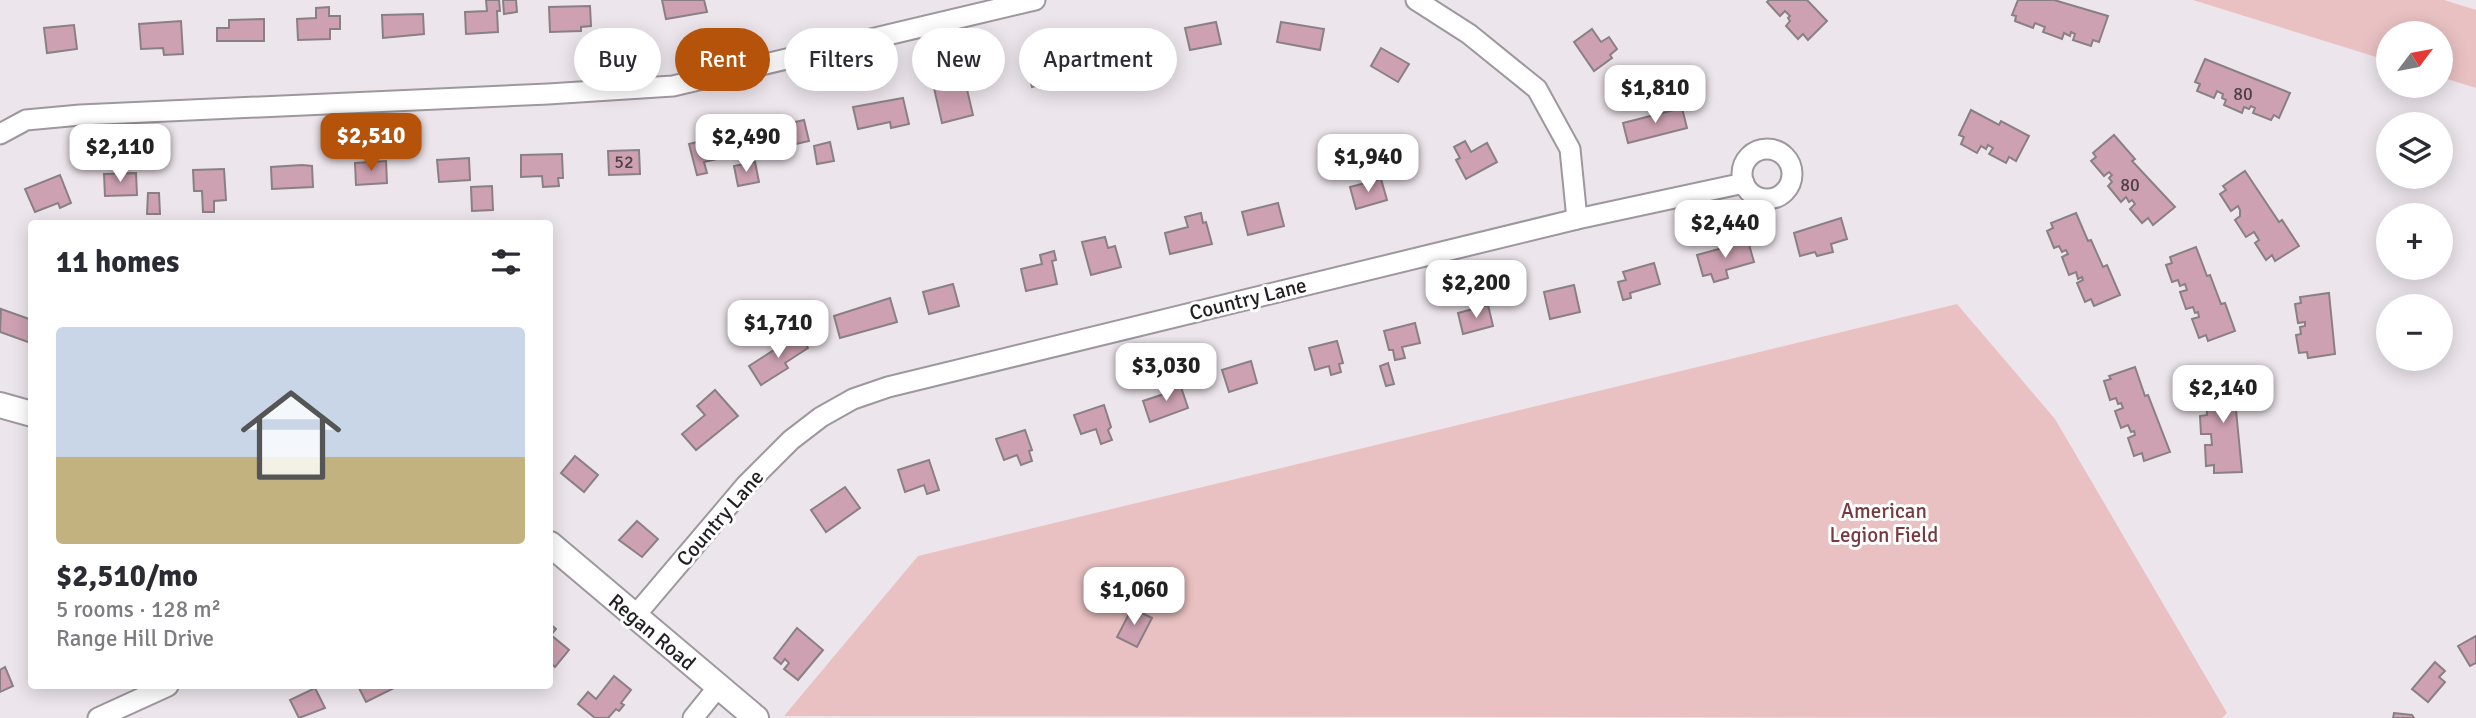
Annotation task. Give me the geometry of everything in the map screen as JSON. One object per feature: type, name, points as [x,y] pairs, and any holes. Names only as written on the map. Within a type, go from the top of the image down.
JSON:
[{"type":"street","points":[[0,134],[26,120],[80,115],[673,86],[1035,0]]},
{"type":"street","points":[[1416,0],[1469,34],[1537,89],[1570,149],[1577,219]]},
{"type":"street","name":"Country Lane","points":[[635,617],[746,485],[791,440],[821,417],[853,399],[901,383],[1577,219],[1744,183]]},
{"type":"street","points":[[0,405],[28,413]]},
{"type":"street","name":"Regan Road","points":[[553,547],[756,718]]},
{"type":"street","points":[[693,718],[718,687]]},
{"type":"street","points":[[98,718],[161,689]]},
{"type":"green space","points":[[2193,0],[2444,0],[2476,10],[2476,88],[2454,81],[2454,21],[2376,21],[2376,57]]},
{"type":"green space","name":"American Legion Field","points":[[1957,304],[2055,419],[2227,713],[2222,718],[784,716],[918,556]]},
{"type":"building","points":[[486,0],[499,0],[498,32],[466,34],[465,12],[487,11]]},
{"type":"building","points":[[503,0],[516,0],[517,12],[504,14]]},
{"type":"building","points":[[662,0],[704,0],[707,12],[666,19]]},
{"type":"building","points":[[1807,0],[1827,21],[1808,40],[1803,34],[1798,39],[1786,26],[1790,16],[1785,11],[1780,16],[1767,2]]},
{"type":"building","points":[[2018,0],[2054,0],[2108,16],[2099,42],[2093,40],[2091,46],[2073,40],[2075,34],[2071,32],[2070,36],[2064,33],[2062,39],[2043,32],[2045,27],[2035,23],[2033,28],[2015,21],[2016,16],[2012,15]]},
{"type":"building","points":[[590,6],[591,26],[574,28],[574,31],[550,32],[549,7]]},
{"type":"building","points":[[329,7],[329,16],[340,16],[340,29],[330,29],[330,39],[298,40],[297,19],[316,18],[316,8]]},
{"type":"building","points":[[423,14],[424,34],[383,38],[382,15]]},
{"type":"building","points":[[264,19],[264,41],[217,41],[217,28],[229,28],[229,20]]},
{"type":"building","points":[[181,21],[183,54],[164,55],[163,48],[141,49],[139,24]]},
{"type":"building","points":[[1216,22],[1221,44],[1190,50],[1185,28]]},
{"type":"building","points":[[1281,22],[1324,29],[1320,50],[1277,42]]},
{"type":"building","points":[[74,25],[77,49],[47,53],[44,28]]},
{"type":"building","points":[[1592,29],[1601,42],[1609,37],[1617,49],[1610,55],[1612,58],[1594,71],[1574,42]]},
{"type":"building","points":[[1381,48],[1409,64],[1398,82],[1371,66]]},
{"type":"building","points":[[2205,59],[2290,93],[2279,118],[2274,115],[2271,120],[2253,113],[2255,108],[2251,106],[2249,109],[2244,107],[2242,113],[2224,105],[2226,100],[2222,98],[2223,94],[2217,91],[2214,98],[2197,91],[2200,84],[2195,82]]},
{"type":"building","points":[[935,91],[967,91],[973,115],[942,123]]},
{"type":"building","points":[[903,98],[909,124],[891,128],[890,122],[858,129],[853,107]]},
{"type":"building","points":[[1682,108],[1687,128],[1628,143],[1623,123]]},
{"type":"building","points":[[1971,110],[1999,125],[2001,121],[2029,136],[2016,161],[2009,157],[2006,163],[1989,154],[1993,148],[1988,145],[1986,149],[1981,146],[1977,153],[1961,144],[1964,137],[1959,135]]},
{"type":"building","points":[[804,120],[809,141],[778,148],[773,127]]},
{"type":"building","points":[[2114,135],[2135,159],[2132,161],[2175,207],[2153,225],[2148,218],[2142,223],[2130,209],[2135,204],[2132,200],[2129,202],[2126,197],[2121,202],[2108,186],[2112,182],[2109,178],[2112,175],[2109,172],[2104,176],[2091,161],[2096,157],[2093,153]]},
{"type":"building","points":[[721,136],[725,157],[704,162],[707,173],[697,175],[689,144]]},
{"type":"building","points":[[1465,141],[1471,152],[1487,143],[1497,162],[1466,179],[1456,160],[1460,158],[1454,147]]},
{"type":"building","points":[[830,142],[834,161],[817,164],[814,146]]},
{"type":"building","points":[[639,150],[640,174],[609,175],[608,151]]},
{"type":"building","points":[[562,154],[563,178],[558,178],[559,186],[543,187],[542,176],[521,177],[521,155]]},
{"type":"building","points":[[469,158],[470,180],[439,182],[437,160]]},
{"type":"building","points":[[386,161],[387,183],[356,185],[355,163]]},
{"type":"building","points":[[755,162],[759,182],[738,186],[734,166]]},
{"type":"building","points":[[312,166],[313,187],[272,189],[271,167]]},
{"type":"building","points":[[224,169],[226,200],[214,201],[214,212],[203,212],[202,191],[194,191],[193,170]]},
{"type":"building","points":[[2245,171],[2279,222],[2282,220],[2299,246],[2275,261],[2272,255],[2266,260],[2255,243],[2259,240],[2254,232],[2246,237],[2235,220],[2240,216],[2238,206],[2231,211],[2220,194],[2226,190],[2223,186]]},
{"type":"building","points":[[136,173],[137,195],[105,196],[104,174]]},
{"type":"building","points":[[60,175],[71,203],[60,208],[58,203],[35,212],[25,189]]},
{"type":"building","points":[[1381,179],[1387,200],[1356,209],[1350,187]]},
{"type":"building","points":[[492,186],[493,210],[472,211],[471,187]]},
{"type":"building","points":[[148,193],[159,193],[160,214],[147,214]]},
{"type":"building","points":[[1278,203],[1284,226],[1248,235],[1242,212]]},
{"type":"building","points":[[1201,213],[1212,244],[1170,254],[1165,233],[1188,227],[1185,217]]},
{"type":"building","points":[[2076,213],[2103,267],[2107,265],[2120,295],[2094,306],[2091,299],[2085,302],[2077,283],[2083,280],[2082,277],[2078,279],[2076,272],[2069,275],[2062,257],[2068,254],[2066,250],[2062,252],[2059,246],[2054,248],[2047,231],[2053,228],[2051,223]]},
{"type":"building","points":[[1841,218],[1847,239],[1831,244],[1833,252],[1817,256],[1815,252],[1800,256],[1794,233]]},
{"type":"building","points":[[1105,237],[1108,248],[1115,246],[1121,267],[1091,275],[1082,242]]},
{"type":"building","points":[[1748,241],[1754,262],[1726,270],[1728,278],[1714,282],[1711,274],[1703,276],[1697,255]]},
{"type":"building","points":[[2196,247],[2221,304],[2225,303],[2235,331],[2208,341],[2206,335],[2199,338],[2192,319],[2199,317],[2198,312],[2195,313],[2193,307],[2186,309],[2180,292],[2187,290],[2185,284],[2180,286],[2178,280],[2172,282],[2166,265],[2172,263],[2170,257]]},
{"type":"building","points":[[1054,251],[1056,260],[1052,261],[1057,284],[1026,291],[1021,269],[1042,264],[1040,255]]},
{"type":"building","points":[[1654,263],[1660,284],[1630,293],[1631,298],[1623,300],[1618,282],[1626,280],[1623,272]]},
{"type":"building","points":[[953,284],[959,306],[929,314],[923,292]]},
{"type":"building","points":[[1574,285],[1580,312],[1550,319],[1544,292]]},
{"type":"building","points":[[2329,293],[2335,354],[2308,358],[2307,352],[2299,353],[2296,335],[2301,334],[2300,327],[2305,326],[2305,322],[2298,323],[2295,304],[2301,303],[2300,297]]},
{"type":"building","points":[[890,298],[897,322],[840,338],[834,316]]},
{"type":"building","points":[[1488,305],[1493,326],[1463,334],[1458,313]]},
{"type":"building","points":[[1,309],[28,319],[28,342],[0,332]]},
{"type":"building","points":[[1415,323],[1420,343],[1402,347],[1405,358],[1395,360],[1384,331]]},
{"type":"building","points":[[799,334],[808,348],[785,363],[788,368],[761,385],[749,366]]},
{"type":"building","points":[[1337,341],[1343,363],[1339,364],[1341,372],[1331,375],[1329,366],[1315,370],[1309,348]]},
{"type":"building","points":[[1251,361],[1257,383],[1229,392],[1222,370]]},
{"type":"building","points":[[1388,363],[1394,384],[1386,386],[1380,366]]},
{"type":"building","points":[[2135,367],[2170,452],[2144,461],[2142,453],[2134,456],[2128,438],[2135,435],[2134,431],[2131,432],[2128,425],[2121,428],[2115,411],[2123,408],[2116,398],[2110,400],[2104,381],[2111,379],[2109,376]]},
{"type":"building","points":[[2240,378],[2241,410],[2236,410],[2242,472],[2214,473],[2214,465],[2206,466],[2205,445],[2212,445],[2211,434],[2201,434],[2200,416],[2207,415],[2206,386],[2211,385],[2211,379]]},
{"type":"building","points":[[1179,381],[1188,408],[1150,422],[1143,401],[1170,392],[1168,385]]},
{"type":"building","points":[[715,390],[738,416],[696,450],[682,434],[705,415],[697,406]]},
{"type":"building","points":[[1104,405],[1112,440],[1101,444],[1096,429],[1081,434],[1074,415]]},
{"type":"building","points":[[1025,430],[1032,450],[1029,451],[1032,461],[1021,465],[1017,455],[1004,460],[996,439]]},
{"type":"building","points":[[575,456],[598,475],[584,492],[561,473]]},
{"type":"building","points":[[929,460],[939,490],[927,494],[924,485],[905,492],[898,470]]},
{"type":"building","points":[[845,487],[860,508],[826,532],[811,510]]},
{"type":"building","points":[[637,521],[658,539],[642,557],[619,540]]},
{"type":"building","points":[[1132,608],[1152,618],[1137,647],[1117,637]]},
{"type":"building","points":[[797,628],[823,650],[798,680],[784,669],[789,663],[785,659],[781,664],[774,658]]},
{"type":"building","points":[[2476,636],[2476,663],[2470,666],[2458,646]]},
{"type":"building","points":[[553,637],[569,650],[555,667],[553,665]]},
{"type":"building","points":[[2435,662],[2445,671],[2439,677],[2445,682],[2428,702],[2412,689]]},
{"type":"building","points":[[5,667],[13,686],[0,692],[0,670]]},
{"type":"building","points":[[614,676],[631,690],[621,703],[624,705],[619,711],[616,709],[608,718],[595,718],[578,704],[588,692],[596,699]]},
{"type":"building","points":[[316,689],[325,708],[299,718],[290,700]]},
{"type":"building","points":[[360,689],[392,689],[366,702]]},
{"type":"building","points":[[2394,713],[2412,715],[2414,718],[2393,718]]}]
